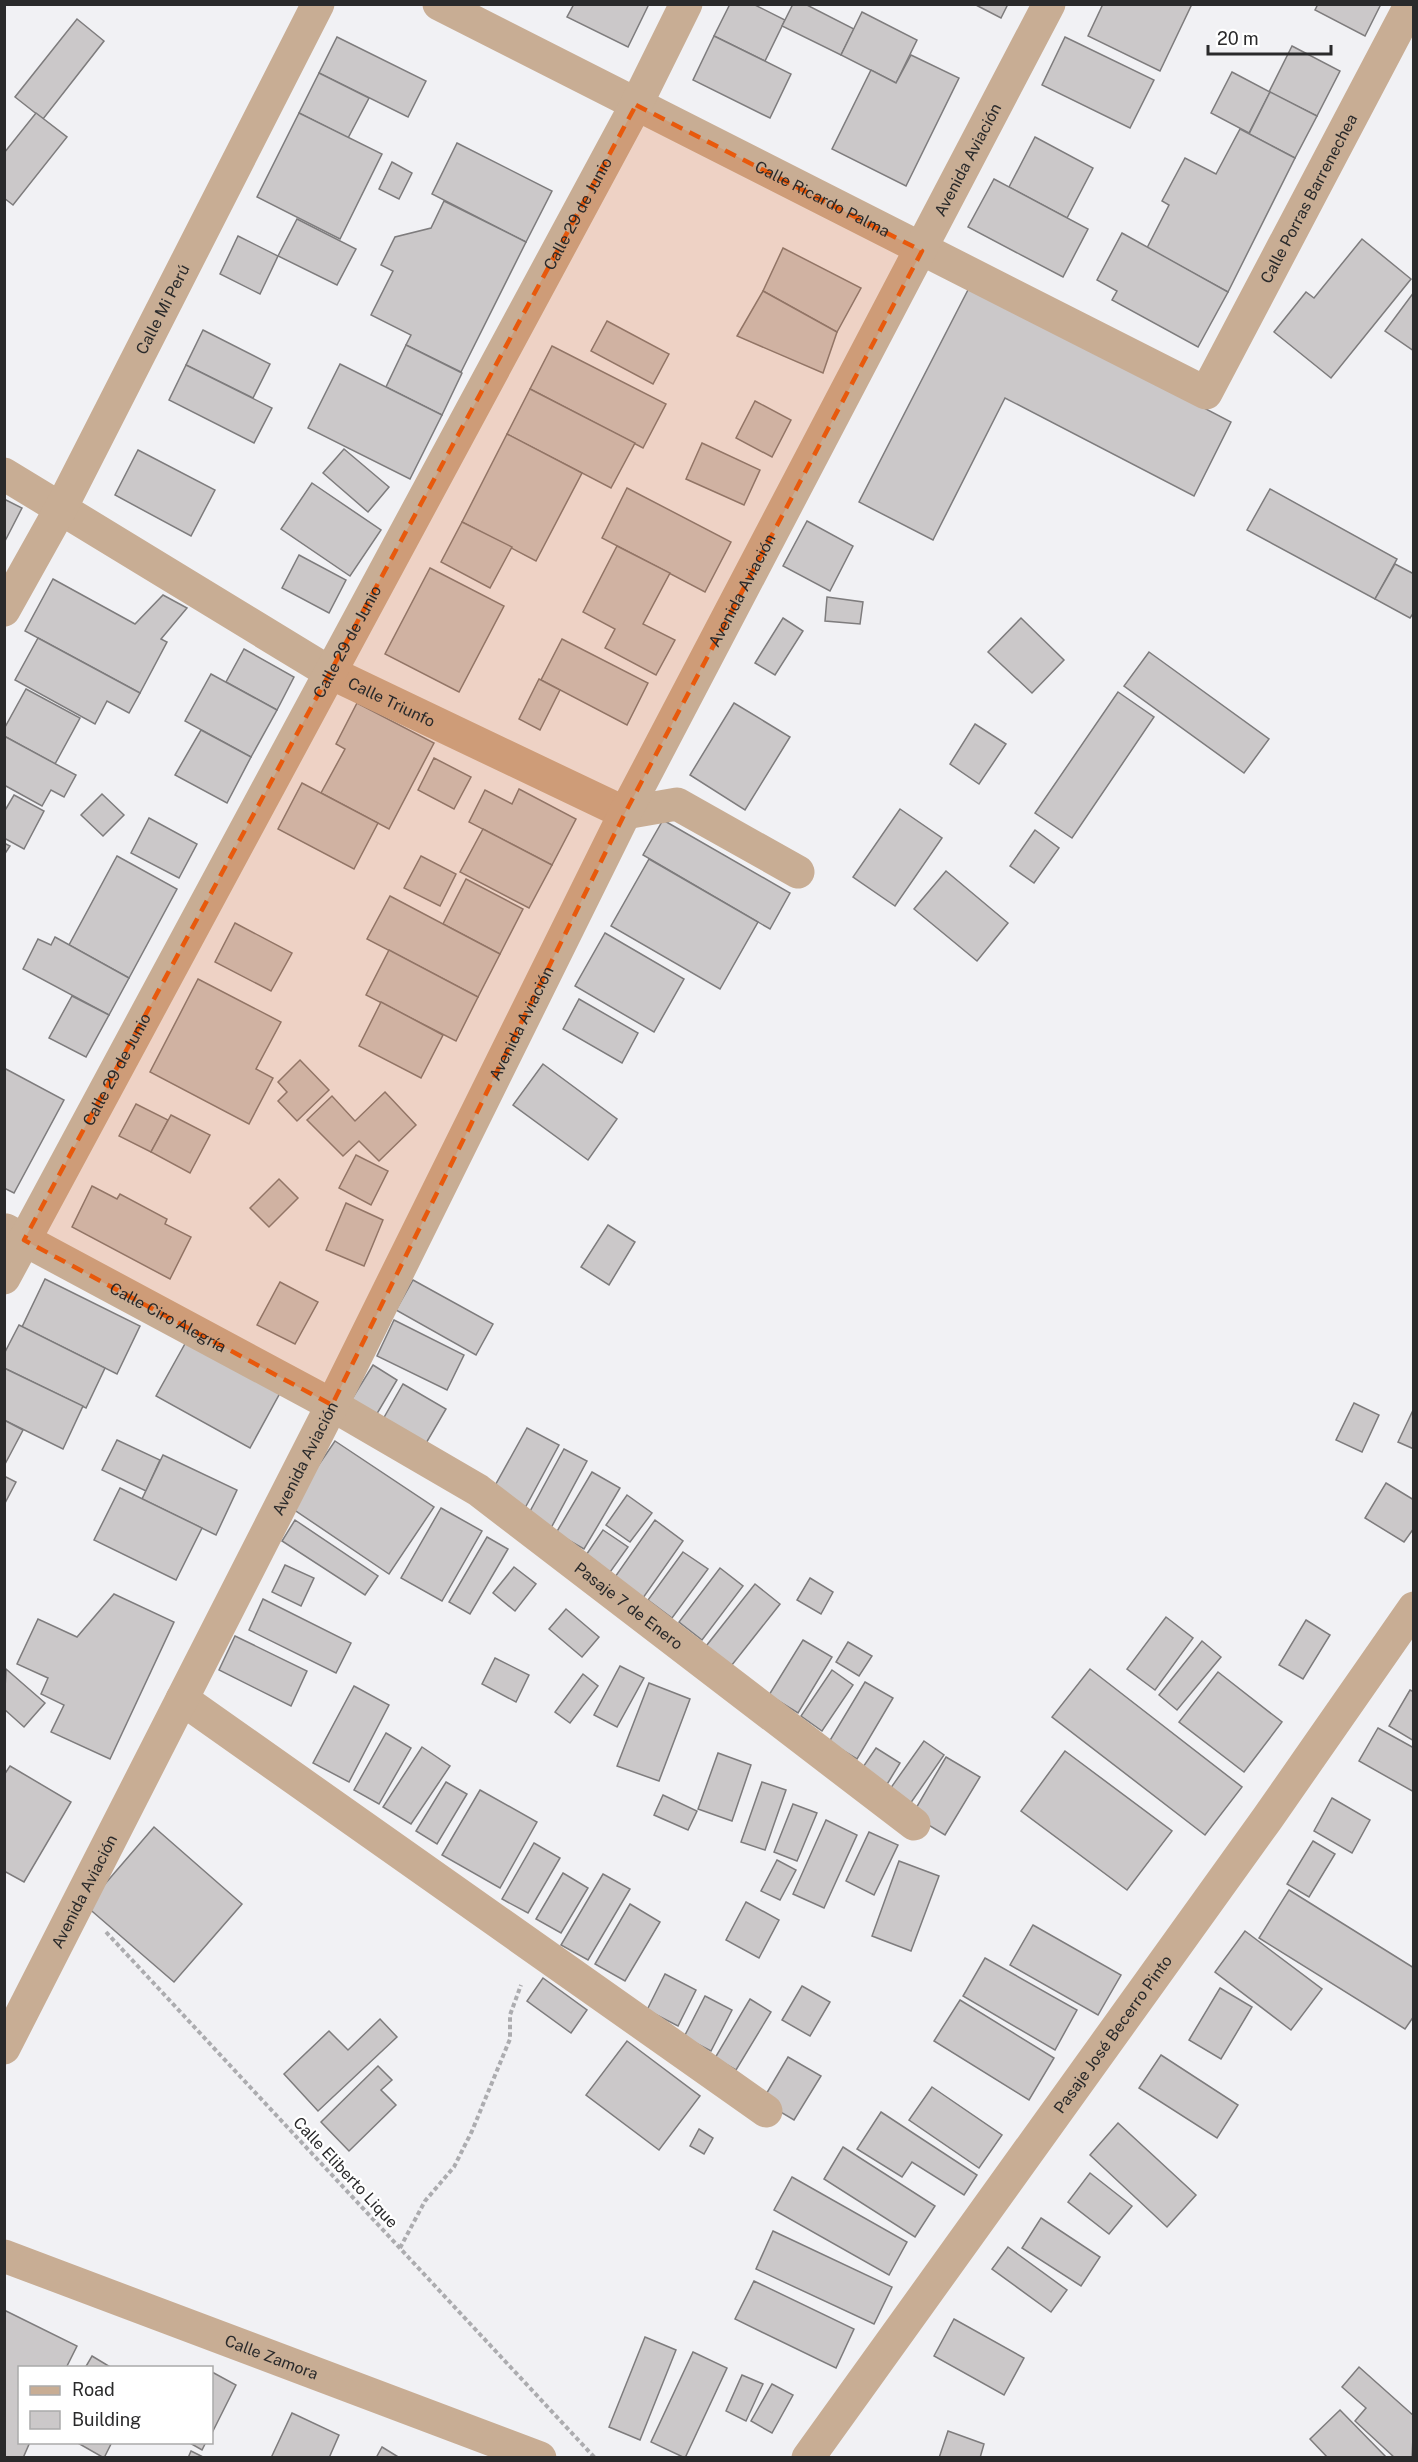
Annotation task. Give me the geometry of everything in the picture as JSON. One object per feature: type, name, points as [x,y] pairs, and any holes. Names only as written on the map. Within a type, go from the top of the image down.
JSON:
[{"type":"street","name":"Calle Mi Perú","points":[[4,610],[61,508],[318,4]]},
{"type":"street","name":"Calle Ricardo Palma","points":[[439,4],[922,251],[1206,393]]},
{"type":"street","name":"Calle 29 de Junio","points":[[4,1278],[14,1235],[329,672],[636,105],[686,4]]},
{"type":"street","name":"Avenida Aviación","points":[[4,2048],[332,1405],[625,813],[922,251],[1049,4]]},
{"type":"street","name":"Calle Porras Barrenechea","points":[[1206,393],[1411,4]]},
{"type":"street","name":"Calle Triunfo","points":[[4,474],[329,672],[625,813]]},
{"type":"street","points":[[625,813],[677,804],[798,872]]},
{"type":"street","name":"Calle Ciro Alegría","points":[[14,1235],[332,1405]]},
{"type":"street","name":"Pasaje 7 de Enero","points":[[332,1405],[478,1490],[914,1824]]},
{"type":"street","name":"Pasaje José Becerro Pinto","points":[[808,2457],[1267,1819],[1413,1608]]},
{"type":"street","points":[[182,1700],[766,2111]]},
{"type":"street","name":"Calle Zamora","points":[[4,2256],[540,2457]]},
{"type":"path","name":"Calle Eliberto Lique","points":[[78,1903],[595,2457]]},
{"type":"path","points":[[400,2248],[425,2201],[454,2167],[472,2131],[510,2039],[510,2015],[531,1965],[540,1952]]},
{"type":"highlighted area","points":[[636,105],[922,251],[625,813],[332,1405],[24,1240]]},
{"type":"building","points":[[574,4],[649,4],[628,47],[567,17]]},
{"type":"building","points":[[730,4],[753,4],[785,20],[765,61],[714,36]]},
{"type":"building","points":[[793,4],[805,4],[854,29],[841,55],[782,26]]},
{"type":"building","points":[[974,4],[1008,4],[1001,18]]},
{"type":"building","points":[[1103,4],[1192,4],[1160,71],[1088,36]]},
{"type":"building","points":[[1318,4],[1381,4],[1365,36],[1315,10]]},
{"type":"building","points":[[862,12],[917,40],[896,83],[841,55]]},
{"type":"building","points":[[77,19],[104,41],[43,119],[15,97]]},
{"type":"building","points":[[714,36],[791,74],[770,118],[693,80]]},
{"type":"building","points":[[337,37],[426,81],[408,117],[319,73]]},
{"type":"building","points":[[1065,37],[1154,80],[1130,128],[1042,85]]},
{"type":"building","points":[[1292,46],[1340,71],[1317,116],[1269,92]]},
{"type":"building","points":[[911,55],[959,78],[906,186],[832,149],[871,70],[896,83]]},
{"type":"building","points":[[1232,72],[1270,92],[1249,133],[1211,113]]},
{"type":"building","points":[[319,73],[369,98],[348,138],[299,113]]},
{"type":"building","points":[[1270,92],[1317,116],[1295,158],[1249,134]]},
{"type":"building","points":[[36,113],[67,137],[13,205],[4,198],[4,153]]},
{"type":"building","points":[[299,113],[382,154],[340,239],[257,197]]},
{"type":"building","points":[[1240,129],[1295,158],[1228,292],[1147,248],[1169,205],[1162,201],[1185,158],[1216,174]]},
{"type":"building","points":[[1035,137],[1093,168],[1067,218],[1009,187]]},
{"type":"building","points":[[457,143],[552,191],[526,242],[432,194]]},
{"type":"building","points":[[392,162],[412,173],[399,199],[379,189]]},
{"type":"building","points":[[994,179],[1088,229],[1063,277],[968,227]]},
{"type":"building","points":[[444,201],[526,242],[461,372],[406,345],[411,335],[371,315],[393,271],[381,265],[395,237],[431,228]]},
{"type":"building","points":[[297,219],[356,249],[337,285],[278,256]]},
{"type":"building","points":[[1122,233],[1228,292],[1198,347],[1112,300],[1117,291],[1097,280]]},
{"type":"building","points":[[238,236],[278,256],[260,294],[220,274]]},
{"type":"building","points":[[1362,239],[1411,279],[1331,378],[1274,332],[1306,292],[1314,298]]},
{"type":"building","points":[[783,248],[861,288],[837,332],[763,291]]},
{"type":"building","points":[[970,286],[1231,422],[1194,496],[1005,398],[933,540],[859,502]]},
{"type":"building","points":[[763,291],[837,332],[823,373],[737,336]]},
{"type":"building","points":[[1414,292],[1414,351],[1385,331]]},
{"type":"building","points":[[607,321],[669,354],[653,384],[591,351]]},
{"type":"building","points":[[203,330],[270,364],[253,398],[186,365]]},
{"type":"building","points":[[406,345],[462,373],[442,415],[386,387]]},
{"type":"building","points":[[552,346],[666,404],[643,448],[530,389]]},
{"type":"building","points":[[340,364],[442,415],[410,479],[308,428]]},
{"type":"building","points":[[186,365],[272,408],[254,443],[169,400]]},
{"type":"building","points":[[530,389],[635,443],[611,488],[507,434]]},
{"type":"building","points":[[755,401],[791,420],[772,457],[736,438]]},
{"type":"building","points":[[507,434],[582,473],[536,561],[462,522]]},
{"type":"building","points":[[702,443],[760,470],[744,505],[686,479]]},
{"type":"building","points":[[344,449],[389,487],[368,512],[323,473]]},
{"type":"building","points":[[138,450],[215,490],[191,536],[115,495]]},
{"type":"building","points":[[312,483],[381,530],[350,576],[281,529]]},
{"type":"building","points":[[627,488],[731,542],[705,592],[602,538]]},
{"type":"building","points":[[1270,489],[1397,559],[1375,599],[1247,530]]},
{"type":"building","points":[[4,499],[22,508],[4,543]]},
{"type":"building","points":[[807,521],[853,546],[830,591],[783,566]]},
{"type":"building","points":[[462,522],[512,547],[490,588],[441,562]]},
{"type":"building","points":[[617,546],[670,573],[643,624],[675,640],[656,675],[605,648],[615,629],[583,612]]},
{"type":"building","points":[[299,555],[346,580],[329,613],[282,588]]},
{"type":"building","points":[[1395,564],[1414,574],[1414,612],[1410,618],[1375,599]]},
{"type":"building","points":[[430,568],[504,606],[459,692],[385,654]]},
{"type":"building","points":[[53,579],[135,624],[163,595],[187,608],[161,639],[167,642],[140,693],[25,631]]},
{"type":"building","points":[[827,597],[863,602],[860,624],[825,621]]},
{"type":"building","points":[[783,618],[803,631],[775,675],[755,663]]},
{"type":"building","points":[[1021,618],[1064,660],[1032,693],[988,652]]},
{"type":"building","points":[[38,638],[140,693],[129,713],[107,701],[95,724],[15,680]]},
{"type":"building","points":[[562,639],[648,683],[627,725],[541,680]]},
{"type":"building","points":[[244,649],[294,677],[277,710],[226,682]]},
{"type":"building","points":[[1149,652],[1269,739],[1244,773],[1124,686]]},
{"type":"building","points":[[211,674],[277,710],[251,757],[185,721]]},
{"type":"building","points":[[539,679],[560,690],[540,730],[519,719]]},
{"type":"building","points":[[26,689],[80,718],[55,764],[4,736],[4,729]]},
{"type":"building","points":[[1118,692],[1154,717],[1072,838],[1035,813]]},
{"type":"building","points":[[357,703],[434,743],[389,829],[321,793],[345,749],[336,744]]},
{"type":"building","points":[[734,703],[790,737],[745,810],[690,775]]},
{"type":"building","points":[[975,724],[1006,744],[979,784],[950,764]]},
{"type":"building","points":[[201,730],[251,757],[227,803],[175,775]]},
{"type":"building","points":[[4,736],[76,775],[64,797],[51,790],[42,806],[4,785]]},
{"type":"building","points":[[434,758],[471,777],[454,809],[418,790]]},
{"type":"building","points":[[302,783],[378,823],[354,869],[278,829]]},
{"type":"building","points":[[519,789],[576,819],[552,865],[469,822],[485,790],[512,804]]},
{"type":"building","points":[[102,794],[124,815],[103,836],[81,815]]},
{"type":"building","points":[[14,795],[44,811],[24,849],[4,838],[4,812]]},
{"type":"building","points":[[900,809],[942,838],[895,906],[853,877]]},
{"type":"building","points":[[149,818],[197,844],[179,878],[131,853]]},
{"type":"building","points":[[663,820],[790,893],[770,929],[643,855]]},
{"type":"building","points":[[483,829],[552,865],[529,908],[460,872]]},
{"type":"building","points":[[1035,830],[1059,848],[1034,883],[1010,866]]},
{"type":"building","points":[[4,843],[10,846],[4,855]]},
{"type":"building","points":[[117,856],[177,889],[129,978],[69,945]]},
{"type":"building","points":[[421,856],[456,874],[440,906],[404,888]]},
{"type":"building","points":[[649,859],[758,922],[720,989],[611,926]]},
{"type":"building","points":[[946,871],[1008,923],[977,961],[914,909]]},
{"type":"building","points":[[466,879],[523,909],[500,954],[443,924]]},
{"type":"building","points":[[390,896],[500,954],[478,997],[367,939]]},
{"type":"building","points":[[235,923],[292,953],[271,991],[215,962]]},
{"type":"building","points":[[605,933],[684,979],[654,1032],[575,986]]},
{"type":"building","points":[[55,937],[129,978],[109,1015],[23,969],[38,939],[51,945]]},
{"type":"building","points":[[389,950],[478,997],[456,1041],[366,995]]},
{"type":"building","points":[[198,979],[281,1022],[256,1069],[273,1078],[249,1124],[150,1072]]},
{"type":"building","points":[[72,996],[109,1015],[86,1057],[49,1038]]},
{"type":"building","points":[[579,999],[638,1033],[622,1063],[563,1029]]},
{"type":"building","points":[[381,1002],[443,1035],[421,1078],[359,1046]]},
{"type":"building","points":[[300,1060],[329,1090],[297,1121],[278,1101],[287,1092],[278,1082]]},
{"type":"building","points":[[543,1064],[617,1119],[588,1160],[513,1105]]},
{"type":"building","points":[[4,1068],[64,1100],[14,1193],[4,1188]]},
{"type":"building","points":[[385,1092],[416,1125],[379,1161],[359,1141],[343,1156],[307,1120],[332,1096],[355,1121]]},
{"type":"building","points":[[136,1104],[168,1120],[151,1152],[119,1136]]},
{"type":"building","points":[[171,1115],[210,1135],[190,1173],[151,1152]]},
{"type":"building","points":[[356,1155],[388,1171],[371,1205],[339,1188]]},
{"type":"building","points":[[279,1179],[298,1198],[269,1227],[250,1208]]},
{"type":"building","points":[[92,1186],[117,1199],[120,1194],[167,1219],[165,1224],[191,1237],[170,1279],[72,1227]]},
{"type":"building","points":[[346,1203],[383,1220],[364,1266],[326,1250]]},
{"type":"building","points":[[608,1225],[635,1242],[609,1285],[581,1267]]},
{"type":"building","points":[[45,1279],[140,1326],[117,1374],[22,1327]]},
{"type":"building","points":[[413,1280],[493,1324],[476,1355],[396,1310]]},
{"type":"building","points":[[280,1282],[318,1302],[295,1344],[257,1325]]},
{"type":"building","points":[[394,1320],[464,1355],[447,1390],[377,1356]]},
{"type":"building","points":[[19,1325],[105,1368],[86,1408],[4,1368],[4,1354]]},
{"type":"building","points":[[186,1342],[280,1393],[250,1448],[156,1396]]},
{"type":"building","points":[[373,1365],[397,1380],[375,1417],[350,1402]]},
{"type":"building","points":[[4,1368],[83,1406],[63,1449],[4,1420]]},
{"type":"building","points":[[403,1384],[446,1409],[425,1445],[382,1421]]},
{"type":"building","points":[[1354,1403],[1379,1415],[1362,1452],[1336,1440]]},
{"type":"building","points":[[1414,1408],[1414,1449],[1398,1442]]},
{"type":"building","points":[[4,1420],[23,1430],[4,1466]]},
{"type":"building","points":[[527,1428],[559,1445],[525,1508],[492,1491]]},
{"type":"building","points":[[117,1440],[160,1460],[146,1491],[102,1470]]},
{"type":"building","points":[[335,1441],[434,1507],[389,1574],[290,1507]]},
{"type":"building","points":[[564,1449],[587,1461],[551,1528],[528,1515]]},
{"type":"building","points":[[163,1455],[237,1490],[216,1535],[142,1499]]},
{"type":"building","points":[[592,1472],[620,1488],[584,1549],[556,1533]]},
{"type":"building","points":[[4,1476],[16,1482],[4,1505]]},
{"type":"building","points":[[1386,1483],[1414,1500],[1414,1528],[1404,1542],[1365,1518]]},
{"type":"building","points":[[120,1488],[202,1528],[176,1580],[94,1540]]},
{"type":"building","points":[[627,1495],[652,1513],[630,1542],[606,1525]]},
{"type":"building","points":[[441,1508],[482,1531],[442,1601],[401,1578]]},
{"type":"building","points":[[295,1520],[378,1576],[365,1595],[282,1541]]},
{"type":"building","points":[[655,1520],[683,1541],[643,1598],[615,1577]]},
{"type":"building","points":[[603,1530],[628,1547],[608,1575],[584,1558]]},
{"type":"building","points":[[487,1537],[508,1549],[470,1614],[449,1602]]},
{"type":"building","points":[[683,1552],[708,1569],[672,1618],[648,1600]]},
{"type":"building","points":[[285,1565],[314,1578],[301,1606],[272,1592]]},
{"type":"building","points":[[514,1567],[536,1584],[515,1611],[493,1593]]},
{"type":"building","points":[[720,1568],[743,1586],[702,1640],[679,1622]]},
{"type":"building","points":[[810,1578],[833,1592],[821,1614],[797,1600]]},
{"type":"building","points":[[755,1584],[780,1604],[728,1670],[703,1650]]},
{"type":"building","points":[[114,1594],[174,1622],[110,1759],[51,1732],[64,1705],[41,1694],[48,1678],[17,1664],[38,1619],[77,1637]]},
{"type":"building","points":[[263,1599],[351,1643],[336,1673],[249,1630]]},
{"type":"building","points":[[566,1609],[599,1637],[582,1657],[549,1629]]},
{"type":"building","points":[[1166,1617],[1193,1638],[1155,1690],[1127,1669]]},
{"type":"building","points":[[1306,1620],[1330,1635],[1303,1679],[1279,1665]]},
{"type":"building","points":[[235,1636],[307,1671],[291,1706],[219,1670]]},
{"type":"building","points":[[803,1640],[832,1657],[798,1713],[769,1695]]},
{"type":"building","points":[[1202,1641],[1221,1657],[1177,1710],[1159,1695]]},
{"type":"building","points":[[848,1642],[872,1656],[859,1676],[836,1662]]},
{"type":"building","points":[[495,1658],[529,1675],[516,1702],[482,1684]]},
{"type":"building","points":[[620,1666],[644,1678],[617,1727],[594,1715]]},
{"type":"building","points":[[6,1669],[45,1703],[24,1727],[4,1709]]},
{"type":"building","points":[[1090,1669],[1242,1787],[1205,1835],[1052,1717]]},
{"type":"building","points":[[832,1670],[853,1685],[822,1731],[801,1716]]},
{"type":"building","points":[[1218,1672],[1282,1722],[1244,1772],[1179,1722]]},
{"type":"building","points":[[583,1674],[598,1686],[570,1723],[555,1712]]},
{"type":"building","points":[[865,1682],[893,1698],[857,1759],[829,1742]]},
{"type":"building","points":[[649,1683],[690,1699],[659,1781],[617,1766]]},
{"type":"building","points":[[354,1686],[389,1705],[349,1782],[313,1763]]},
{"type":"building","points":[[1410,1690],[1414,1692],[1414,1741],[1389,1726]]},
{"type":"building","points":[[1378,1728],[1414,1748],[1414,1792],[1359,1761]]},
{"type":"building","points":[[386,1733],[411,1748],[379,1804],[354,1790]]},
{"type":"building","points":[[924,1741],[944,1755],[910,1804],[890,1789]]},
{"type":"building","points":[[422,1747],[450,1766],[411,1824],[383,1807]]},
{"type":"building","points":[[876,1748],[900,1763],[886,1786],[861,1770]]},
{"type":"building","points":[[1065,1751],[1172,1831],[1127,1890],[1021,1811]]},
{"type":"building","points":[[718,1753],[751,1765],[732,1821],[698,1809]]},
{"type":"building","points":[[946,1757],[980,1777],[945,1835],[912,1815]]},
{"type":"building","points":[[10,1766],[71,1802],[24,1882],[4,1871],[4,1775]]},
{"type":"building","points":[[446,1782],[467,1794],[437,1844],[416,1831]]},
{"type":"building","points":[[762,1782],[786,1790],[765,1850],[741,1842]]},
{"type":"building","points":[[480,1790],[537,1822],[500,1888],[442,1855]]},
{"type":"building","points":[[663,1795],[697,1811],[688,1830],[654,1815]]},
{"type":"building","points":[[1332,1798],[1370,1820],[1352,1853],[1314,1831]]},
{"type":"building","points":[[793,1804],[817,1813],[797,1861],[774,1852]]},
{"type":"building","points":[[826,1820],[857,1835],[824,1908],[793,1894]]},
{"type":"building","points":[[154,1827],[242,1904],[174,1982],[86,1906]]},
{"type":"building","points":[[869,1832],[898,1845],[874,1895],[846,1881]]},
{"type":"building","points":[[1313,1841],[1335,1854],[1309,1897],[1287,1884]]},
{"type":"building","points":[[534,1843],[560,1858],[528,1913],[502,1899]]},
{"type":"building","points":[[777,1860],[796,1870],[780,1900],[761,1891]]},
{"type":"building","points":[[899,1861],[939,1876],[911,1951],[872,1936]]},
{"type":"building","points":[[563,1873],[588,1888],[561,1933],[536,1919]]},
{"type":"building","points":[[603,1874],[630,1889],[588,1960],[561,1945]]},
{"type":"building","points":[[1289,1890],[1414,1968],[1414,2016],[1405,2029],[1259,1938]]},
{"type":"building","points":[[746,1902],[779,1920],[759,1958],[726,1940]]},
{"type":"building","points":[[630,1904],[660,1922],[625,1981],[595,1964]]},
{"type":"building","points":[[1033,1925],[1121,1975],[1098,2015],[1010,1965]]},
{"type":"building","points":[[1245,1931],[1322,1989],[1291,2030],[1215,1972]]},
{"type":"building","points":[[985,1958],[1077,2010],[1055,2050],[963,1996]]},
{"type":"building","points":[[665,1974],[696,1990],[678,2026],[647,2010]]},
{"type":"building","points":[[543,1978],[587,2010],[571,2033],[527,2001]]},
{"type":"building","points":[[802,1986],[830,2002],[810,2036],[782,2020]]},
{"type":"building","points":[[1220,1988],[1252,2007],[1221,2059],[1189,2040]]},
{"type":"building","points":[[705,1996],[732,2010],[711,2051],[684,2037]]},
{"type":"building","points":[[750,1999],[771,2012],[736,2070],[715,2058]]},
{"type":"building","points":[[960,2000],[1054,2058],[1029,2100],[934,2041]]},
{"type":"building","points":[[380,2019],[397,2037],[318,2111],[284,2074],[329,2031],[348,2050]]},
{"type":"building","points":[[627,2041],[700,2096],[659,2150],[586,2095]]},
{"type":"building","points":[[1161,2055],[1238,2105],[1217,2138],[1139,2088]]},
{"type":"building","points":[[788,2057],[821,2076],[794,2120],[762,2101]]},
{"type":"building","points":[[378,2066],[392,2080],[381,2090],[396,2105],[349,2151],[321,2122]]},
{"type":"building","points":[[932,2087],[1002,2135],[979,2168],[909,2120]]},
{"type":"building","points":[[881,2112],[977,2175],[964,2195],[912,2162],[902,2177],[857,2149]]},
{"type":"building","points":[[1118,2123],[1196,2195],[1167,2227],[1090,2155]]},
{"type":"building","points":[[699,2129],[713,2138],[704,2154],[690,2146]]},
{"type":"building","points":[[843,2147],[935,2206],[915,2237],[824,2179]]},
{"type":"building","points":[[1090,2173],[1132,2206],[1109,2234],[1068,2202]]},
{"type":"building","points":[[792,2177],[907,2242],[889,2275],[774,2210]]},
{"type":"building","points":[[1041,2218],[1100,2257],[1081,2286],[1022,2248]]},
{"type":"building","points":[[773,2231],[892,2287],[874,2324],[756,2269]]},
{"type":"building","points":[[1008,2247],[1067,2290],[1051,2312],[992,2269]]},
{"type":"building","points":[[754,2281],[854,2329],[836,2368],[735,2319]]},
{"type":"building","points":[[4,2310],[77,2346],[67,2366],[18,2366],[18,2444],[29,2444],[23,2458],[4,2458]]},
{"type":"building","points":[[954,2319],[1024,2358],[1004,2395],[934,2356]]},
{"type":"building","points":[[645,2337],[676,2350],[640,2440],[609,2427]]},
{"type":"building","points":[[693,2352],[727,2368],[685,2458],[651,2442]]},
{"type":"building","points":[[92,2356],[109,2366],[86,2366]]},
{"type":"building","points":[[1359,2367],[1414,2416],[1412,2458],[1395,2458],[1355,2421],[1366,2408],[1342,2387]]},
{"type":"building","points":[[213,2373],[236,2385],[213,2431]]},
{"type":"building","points":[[742,2375],[763,2384],[746,2421],[726,2411]]},
{"type":"building","points":[[772,2384],[793,2395],[772,2433],[751,2421]]},
{"type":"building","points":[[1340,2410],[1387,2458],[1328,2458],[1310,2439]]},
{"type":"building","points":[[292,2413],[339,2435],[329,2458],[271,2458]]},
{"type":"building","points":[[948,2431],[984,2444],[980,2458],[939,2458]]},
{"type":"building","points":[[80,2444],[111,2444],[104,2458]]},
{"type":"building","points":[[192,2444],[205,2444],[202,2450]]},
{"type":"building","points":[[382,2447],[400,2458],[376,2458]]},
{"type":"building","points":[[191,2451],[205,2458],[188,2458]]}]
